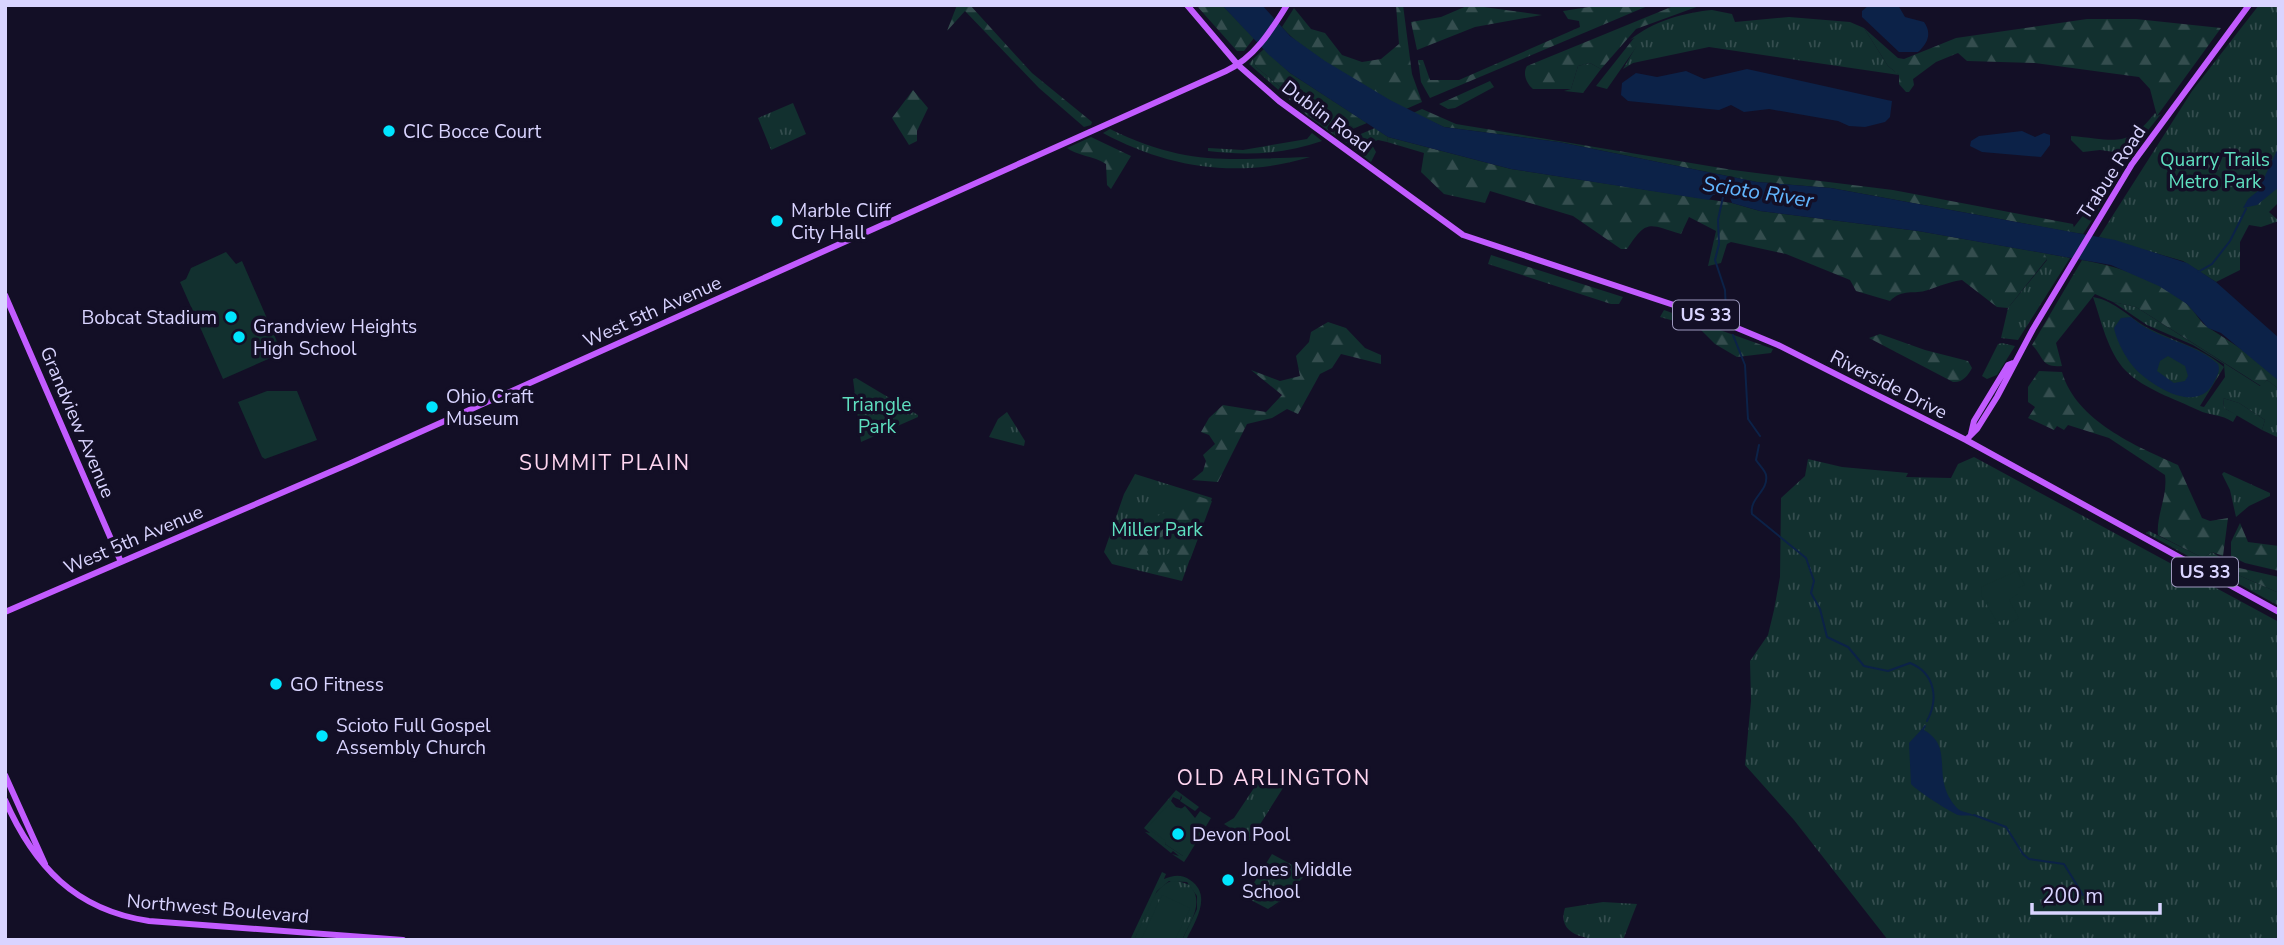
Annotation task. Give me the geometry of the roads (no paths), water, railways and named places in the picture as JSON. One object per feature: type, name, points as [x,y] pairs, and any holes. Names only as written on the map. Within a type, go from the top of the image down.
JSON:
[{"type":"main road","name":"Dublin Road","points":[[1187,5],[1238,65],[1336,144],[1463,235]]},
{"type":"main road","name":"West 5th Avenue","points":[[5,612],[364,457],[1238,65],[1251,53],[1287,5]]},
{"type":"main road","name":"Trabue Road","points":[[1966,440],[1978,429],[2014,368],[2013,363],[2132,164],[2249,5]]},
{"type":"main road","name":"Riverside Drive","points":[[1463,235],[1713,318],[1812,362],[1966,440],[2279,612]]},
{"type":"main road","name":"Grandview Avenue","points":[[5,295],[121,562]]},
{"type":"main road","name":"Northwest Boulevard","points":[[5,775],[46,866]]},
{"type":"main road","name":"Northwest Boulevard","points":[[5,800],[28,846],[46,866],[84,899],[131,919],[403,940]]},
{"type":"water","name":"Scioto River","points":[[1222,5],[1262,5],[1290,36],[1325,61],[1390,100],[1444,127],[1559,142],[1757,182],[1831,188],[2115,240],[2187,263],[2216,282],[2279,338],[2279,381],[2221,333],[2208,328],[2187,304],[2159,286],[2111,265],[1918,231],[1760,211],[1732,203],[1729,195],[1713,195],[1709,200],[1511,169],[1388,137],[1290,73],[1269,55]]},
{"type":"water","points":[[1869,5],[1898,5],[1905,17],[1924,22],[1928,38],[1924,45],[1918,52],[1899,52],[1862,17],[1862,11]]},
{"type":"water","points":[[1747,69],[1892,101],[1890,117],[1885,122],[1865,127],[1849,126],[1838,121],[1769,109],[1744,112],[1731,105],[1719,110],[1628,101],[1621,95],[1622,83],[1636,73],[1657,77],[1686,71],[1704,79]]},
{"type":"water","points":[[2022,131],[2035,137],[2044,133],[2050,135],[2050,145],[2041,157],[1982,152],[1970,146],[1971,141],[1979,136]]},
{"type":"water","points":[[2279,146],[2279,187],[2257,205],[2243,208],[2248,199],[2258,191]]},
{"type":"water","points":[[2131,317],[2151,331],[2208,356],[2219,367],[2213,384],[2206,392],[2189,397],[2169,392],[2150,381],[2137,371],[2121,347],[2114,328],[2121,318]],"holes":[[[2168,356],[2185,366],[2188,376],[2185,381],[2174,383],[2157,371],[2160,361]]]},
{"type":"water","points":[[1922,729],[1938,744],[1948,795],[1958,809],[1975,816],[1954,813],[1911,784],[1909,743]]},
{"type":"waterway","name":"Scioto River","points":[[1723,197],[1715,260],[1725,290],[1726,312]]},
{"type":"waterway","points":[[2198,272],[2212,264],[2230,241],[2246,209]]},
{"type":"waterway","points":[[1733,335],[1745,365],[1748,419],[1760,436]]},
{"type":"waterway","points":[[1759,445],[1756,460],[1765,473],[1766,481],[1753,503],[1752,514],[1806,558],[1814,581],[1811,593],[1820,609],[1827,637],[1848,647],[1864,666],[1888,671],[1910,663],[1925,673],[1930,680],[1933,696],[1927,721]]},
{"type":"waterway","points":[[1922,731],[1925,726]]},
{"type":"waterway","points":[[1974,815],[2006,827],[2029,859],[2064,864],[2083,895]]},
{"type":"place","name":"CIC Bocce Court","points":[[389,131]]},
{"type":"place","name":"Marble Cliff City Hall","points":[[777,221]]},
{"type":"place","name":"Bobcat Stadium","points":[[231,317]]},
{"type":"place","name":"Grandview Heights High School","points":[[239,337]]},
{"type":"place","name":"Ohio Craft Museum","points":[[432,407]]},
{"type":"place","name":"GO Fitness","points":[[276,684]]},
{"type":"place","name":"Scioto Full Gospel Assembly Church","points":[[322,736]]},
{"type":"place","name":"Devon Pool","points":[[1178,834]]},
{"type":"place","name":"Jones Middle School","points":[[1228,880]]},
{"type":"district","name":"SUMMIT PLAIN","points":[[605,463]]},
{"type":"district","name":"OLD ARLINGTON","points":[[1274,778]]},
{"type":"park label","name":"Quarry Trails Metro Park","points":[[2215,170]]},
{"type":"park label","name":"Triangle Park","points":[[877,415]]},
{"type":"park label","name":"Miller Park","points":[[1157,529]]}]
